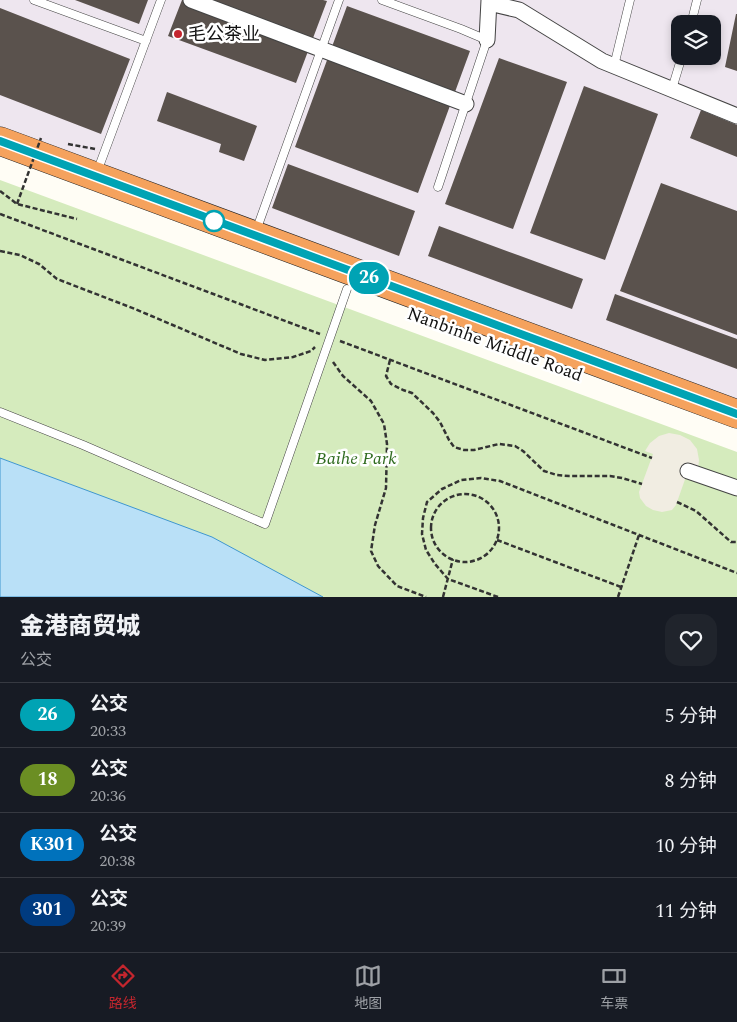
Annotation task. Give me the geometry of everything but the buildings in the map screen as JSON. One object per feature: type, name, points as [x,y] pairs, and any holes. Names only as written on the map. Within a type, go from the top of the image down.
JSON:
[{"type":"highway","name":"Nanbinhe Middle Road","points":[[0,141],[737,414]]},
{"type":"highway","name":"Nanbinhe Middle Road","points":[[0,161],[737,433]]},
{"type":"street","points":[[191,0],[466,104]]},
{"type":"street","points":[[487,40],[489,1],[519,10],[602,61],[737,116]]},
{"type":"street","points":[[688,471],[737,488]]},
{"type":"lane","points":[[34,0],[146,41]]},
{"type":"lane","points":[[96,176],[161,0]]},
{"type":"lane","points":[[255,236],[339,0]]},
{"type":"lane","points":[[382,0],[487,40],[438,187]]},
{"type":"lane","points":[[614,66],[630,0]]},
{"type":"lane","points":[[693,15],[697,0]]},
{"type":"lane","points":[[672,90],[679,65]]},
{"type":"lane","points":[[0,412],[82,445],[265,524],[347,289]]},
{"type":"path","points":[[17,204],[41,138]]},
{"type":"path","points":[[68,144],[105,151]]},
{"type":"path","points":[[0,191],[17,204],[78,219]]},
{"type":"path","points":[[0,250],[20,255],[39,264],[57,279],[135,309],[240,354],[265,360],[293,357],[311,350],[330,337],[332,360],[343,376],[371,401],[384,424],[387,444],[386,488],[375,525],[371,551],[378,566],[397,586],[426,597]]},
{"type":"path","points":[[390,360],[386,376],[391,384],[412,393],[421,400],[440,422],[454,447],[474,450],[499,444],[515,446],[523,451],[544,472],[569,476],[610,476],[642,484]]},
{"type":"path","points":[[498,597],[448,579],[426,550],[422,534],[423,518],[428,502],[442,489],[460,480],[481,478],[500,482],[737,573]]},
{"type":"path","points":[[464,494],[478,496],[489,503],[496,514],[500,527],[497,540],[490,551],[480,559],[466,562],[453,559],[442,552],[434,542],[432,529],[434,516],[441,504],[452,497],[464,494]]},
{"type":"path","points":[[677,502],[696,511],[731,542],[737,542]]},
{"type":"path","points":[[618,597],[639,535]]},
{"type":"path","points":[[497,540],[621,587]]},
{"type":"path","points":[[443,597],[453,559]]},
{"type":"shaded area","points":[[0,0],[737,0],[737,402],[0,151]]},
{"type":"shaded area","points":[[669,433],[680,435],[690,440],[697,449],[699,460],[698,470],[689,468],[676,505],[672,510],[662,512],[646,506],[640,498],[639,492],[653,454],[645,451],[650,443],[659,436]]},
{"type":"green space","name":"Baihe Park","points":[[0,180],[737,452],[737,597],[323,597],[75,486],[0,458]]},
{"type":"water","points":[[0,458],[212,537],[323,597],[0,597]]},
{"type":"bus line","name":"26","points":[[0,141],[737,414]]},
{"type":"place","name":"毛公茶业","points":[[178,34]]}]
